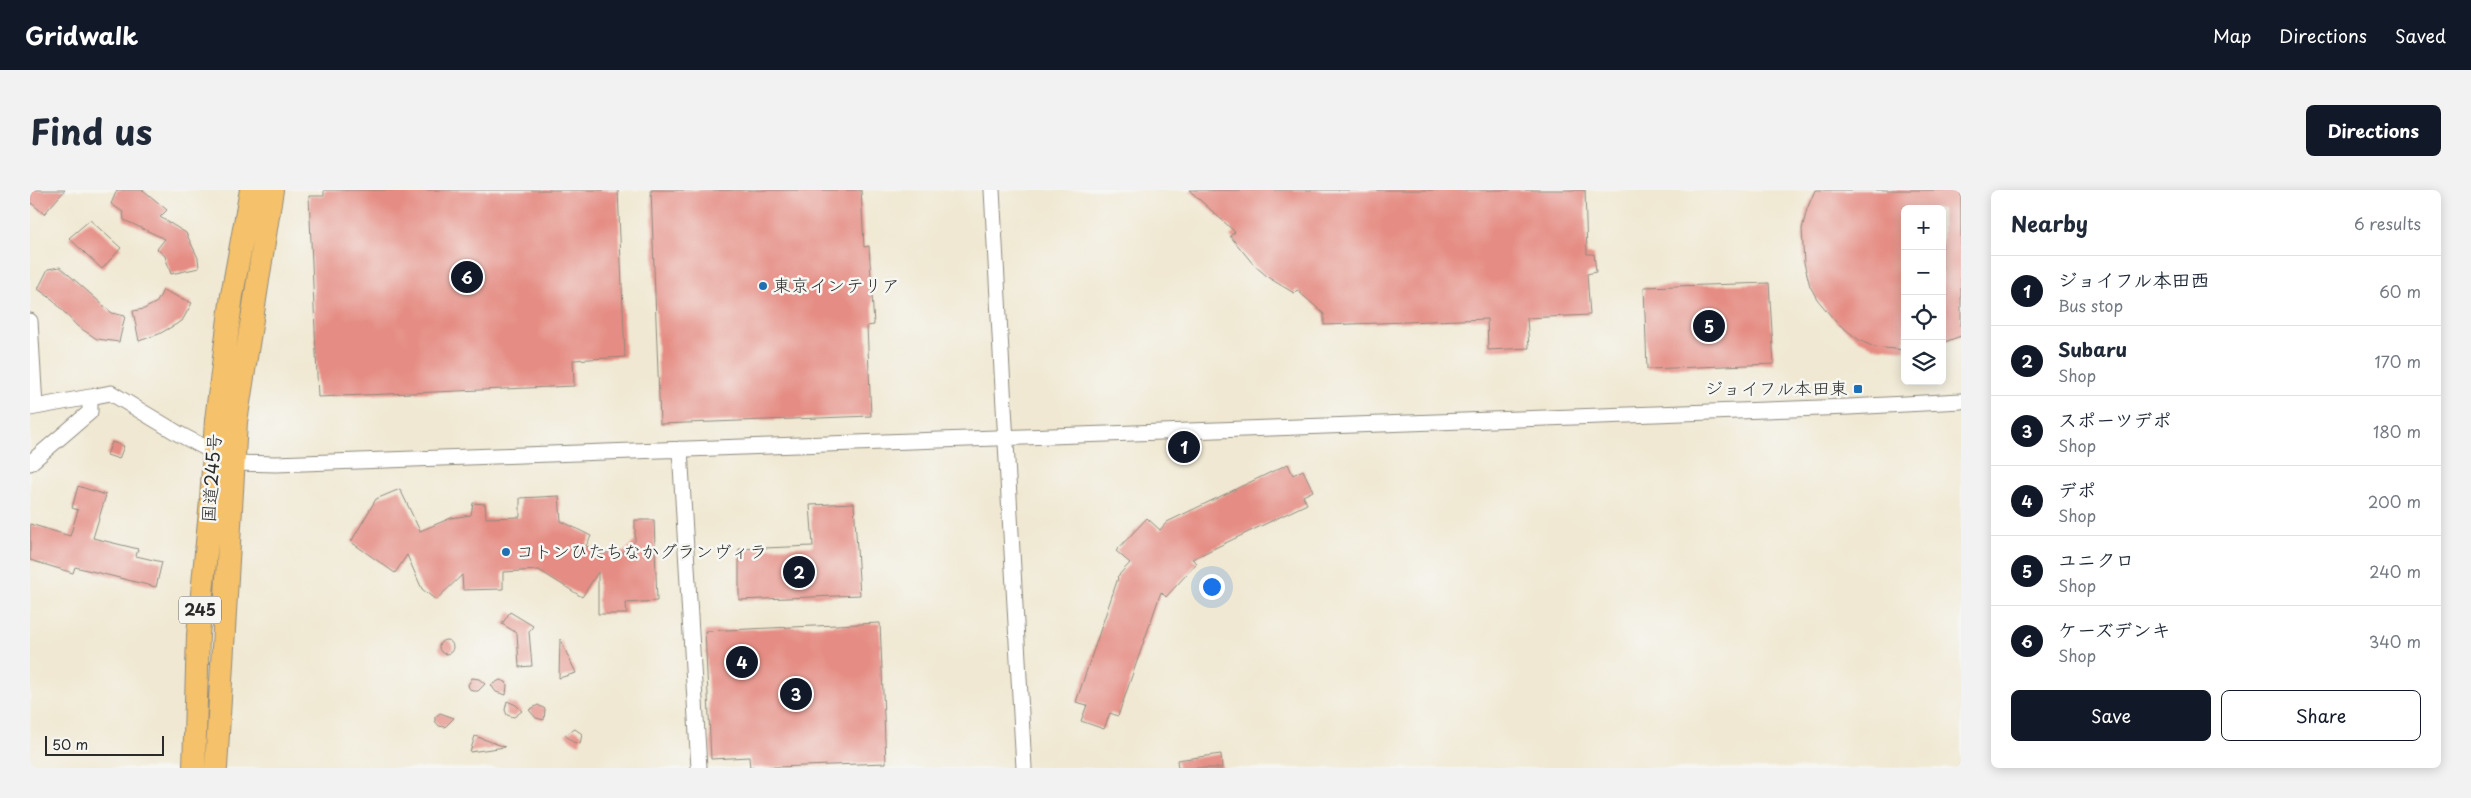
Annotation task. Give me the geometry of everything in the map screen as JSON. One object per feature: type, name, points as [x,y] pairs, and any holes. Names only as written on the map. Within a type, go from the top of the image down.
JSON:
[{"type":"highway","name":"国道245号","points":[[194,768],[198,635],[214,452],[232,296],[251,190]]},
{"type":"highway","name":"国道245号","points":[[216,768],[236,422],[272,190]]},
{"type":"street","points":[[992,190],[1024,768]]},
{"type":"street","points":[[30,321],[33,408],[111,393],[180,434],[234,463],[276,464],[1849,407],[1961,401]]},
{"type":"street","points":[[30,463],[90,412],[90,397]]},
{"type":"street","points":[[680,449],[699,768]]},
{"type":"building","points":[[30,190],[65,190],[44,214],[30,202]]},
{"type":"building","points":[[117,190],[143,190],[167,210],[160,217],[186,233],[198,258],[199,268],[171,274],[165,256],[157,249],[165,239],[124,220],[123,212],[111,204]]},
{"type":"building","points":[[324,190],[618,190],[625,357],[573,360],[574,386],[318,397],[309,196],[324,196]]},
{"type":"building","name":"東京インテリア","points":[[651,190],[861,190],[864,247],[869,246],[874,325],[867,326],[871,416],[660,424]]},
{"type":"building","points":[[1189,190],[1585,190],[1587,254],[1594,254],[1596,272],[1587,274],[1590,315],[1527,318],[1529,348],[1488,350],[1487,319],[1324,325],[1324,314],[1297,290],[1294,293],[1269,278],[1254,265],[1230,236],[1235,232]]},
{"type":"building","points":[[1815,190],[1961,190],[1961,336],[1946,342],[1946,205],[1901,205],[1901,350],[1874,347],[1859,340],[1836,322],[1817,299],[1810,286],[1804,263],[1802,229],[1807,209]]},
{"type":"building","points":[[90,220],[121,248],[102,269],[69,238]]},
{"type":"building","points":[[60,267],[112,313],[125,316],[119,342],[97,339],[77,326],[52,299],[38,289],[48,269]]},
{"type":"building","points":[[1769,283],[1774,364],[1647,369],[1644,287]]},
{"type":"building","points":[[163,290],[192,303],[182,321],[159,334],[139,341],[133,311],[144,309],[157,302]]},
{"type":"building","points":[[112,442],[124,446],[119,459],[107,455]]},
{"type":"building","points":[[1288,464],[1293,475],[1303,470],[1313,491],[1303,496],[1307,504],[1192,559],[1197,563],[1166,597],[1161,592],[1118,716],[1110,713],[1104,729],[1081,721],[1087,705],[1076,702],[1117,577],[1130,563],[1116,551],[1147,518],[1160,530],[1167,522]]},
{"type":"building","points":[[78,486],[106,495],[93,538],[138,549],[136,556],[162,562],[156,587],[75,567],[73,573],[30,560],[30,524],[70,536],[78,510],[72,508]]},
{"type":"building","name":"コトンひたちなかグランヴィラ","points":[[400,489],[420,531],[451,518],[471,515],[473,503],[485,504],[486,518],[520,517],[520,498],[559,496],[561,521],[591,536],[586,546],[605,553],[624,552],[635,541],[635,520],[654,520],[657,601],[626,603],[627,614],[598,614],[598,572],[582,597],[539,570],[503,572],[503,589],[463,590],[462,575],[436,600],[422,589],[407,555],[395,573],[351,542],[376,499]]},
{"type":"building","points":[[854,503],[860,595],[739,600],[739,549],[813,546],[810,505]]},
{"type":"building","points":[[510,612],[533,626],[529,632],[532,666],[519,667],[517,633],[502,624]]},
{"type":"building","points":[[880,623],[886,763],[750,768],[749,757],[711,759],[705,631]]},
{"type":"building","points":[[560,639],[576,673],[559,678]]},
{"type":"building","points":[[446,640],[451,642],[453,647],[451,652],[446,654],[441,652],[439,647],[441,642]]},
{"type":"building","points":[[472,678],[479,679],[485,684],[478,691],[472,691],[469,688],[468,685]]},
{"type":"building","points":[[500,680],[506,682],[506,695],[496,692],[491,685]]},
{"type":"building","points":[[507,701],[516,705],[522,711],[514,717],[507,715],[505,710]]},
{"type":"building","points":[[538,705],[545,709],[544,720],[536,718],[529,710]]},
{"type":"building","points":[[440,713],[454,718],[445,727],[439,726],[435,721],[435,717]]},
{"type":"building","points":[[575,729],[582,734],[580,744],[573,742],[565,735]]},
{"type":"building","points":[[475,736],[505,747],[470,752]]},
{"type":"building","points":[[1221,754],[1222,768],[1178,768],[1177,760]]},
{"type":"place","name":"ケーズデンキ","points":[[467,277]]},
{"type":"place","name":"東京インテリア","points":[[763,286]]},
{"type":"place","name":"ユニクロ","points":[[1709,326]]},
{"type":"place","name":"ジョイフル本田東","points":[[1858,389]]},
{"type":"place","name":"ジョイフル本田西","points":[[1184,447]]},
{"type":"place","name":"コトンひたちなかグランヴィラ","points":[[506,552]]},
{"type":"place","name":"Subaru","points":[[799,572]]},
{"type":"place","name":"デポ","points":[[742,662]]},
{"type":"place","name":"スポーツデポ","points":[[796,694]]}]
